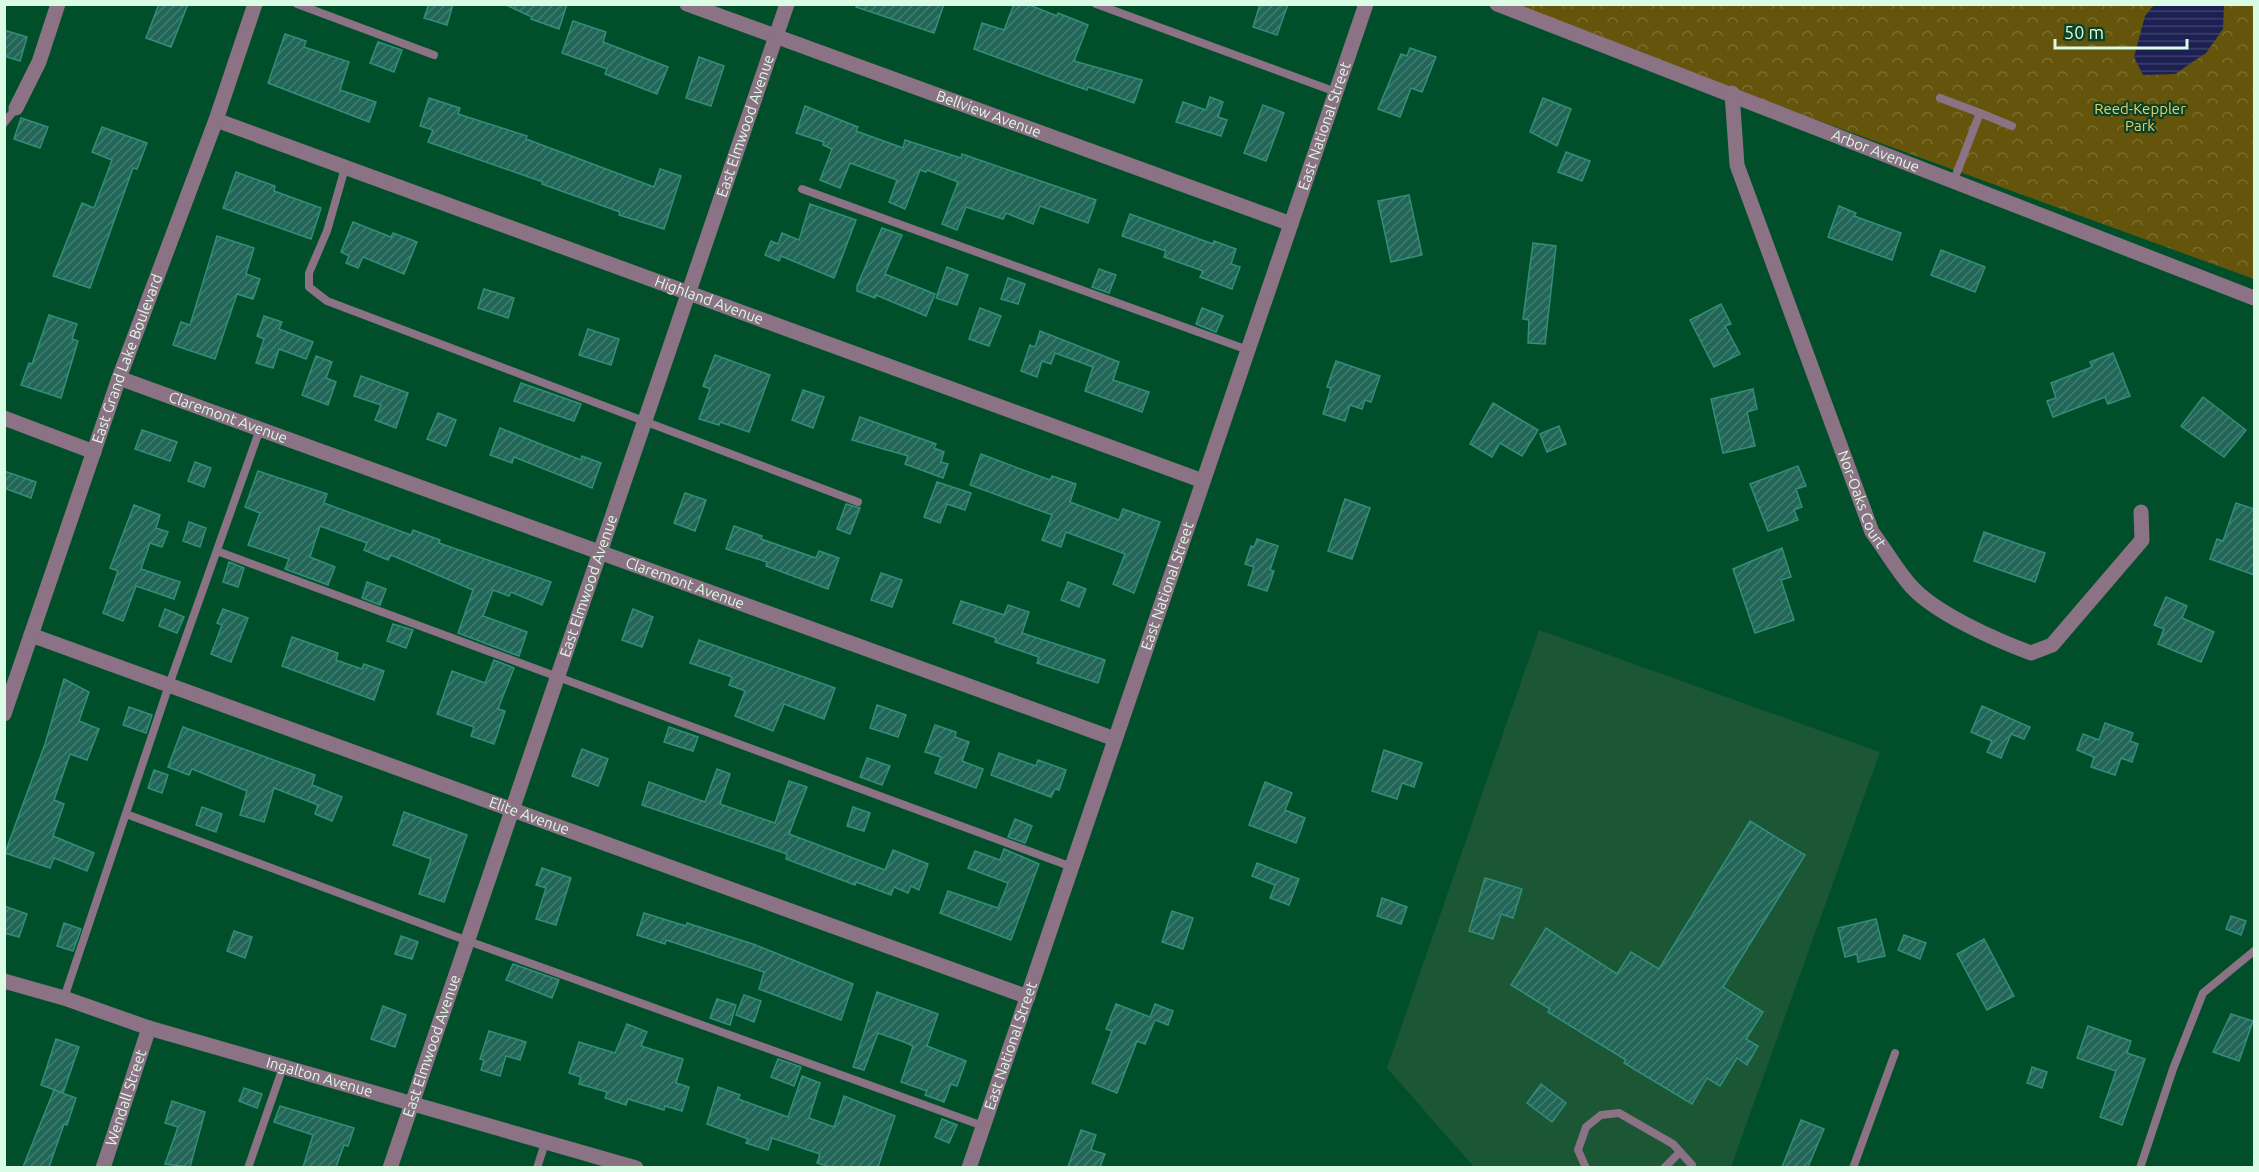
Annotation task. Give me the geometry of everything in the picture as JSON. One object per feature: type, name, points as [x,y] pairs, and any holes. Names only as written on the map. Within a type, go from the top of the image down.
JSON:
[{"type":"street","points":[[16,108],[39,62],[58,4]]},
{"type":"street","name":"East Grand Lake Boulevard","points":[[4,714],[119,378],[216,120],[255,4]]},
{"type":"street","name":"Bellview Avenue","points":[[687,4],[1291,224]]},
{"type":"street","name":"East Elmwood Avenue","points":[[390,1167],[787,4]]},
{"type":"street","name":"East National Street","points":[[969,1167],[1366,4]]},
{"type":"street","name":"Arbor Avenue","points":[[1497,4],[2253,293]]},
{"type":"street","name":"Nor-Oaks Court","points":[[1732,93],[1737,165],[1872,531],[1910,585],[1933,605],[2001,642],[2031,653],[2052,645],[2142,540],[2141,512]]},
{"type":"street","name":"Highland Avenue","points":[[216,120],[1203,481]]},
{"type":"street","name":"Claremont Avenue","points":[[119,378],[1115,739]]},
{"type":"street","points":[[4,418],[94,452]]},
{"type":"street","name":"Elite Avenue","points":[[31,635],[1028,997]]},
{"type":"street","name":"Ingalton Avenue","points":[[4,981],[64,998],[149,1028],[545,1143],[636,1167]]},
{"type":"street","name":"Wendall Street","points":[[103,1167],[149,1028]]},
{"type":"lane","points":[[297,4],[434,55]]},
{"type":"lane","points":[[1096,4],[1336,92]]},
{"type":"lane","points":[[1940,98],[2012,126]]},
{"type":"lane","points":[[4,123],[16,108]]},
{"type":"lane","points":[[1954,180],[1980,113]]},
{"type":"lane","points":[[345,168],[327,231],[309,273],[309,287],[327,301],[858,502]]},
{"type":"lane","points":[[802,189],[1248,350]]},
{"type":"lane","points":[[64,998],[169,686],[260,429]]},
{"type":"lane","points":[[217,552],[1072,867]]},
{"type":"lane","points":[[126,814],[468,941],[983,1126]]},
{"type":"lane","points":[[2139,1167],[2173,1069],[2203,993],[2254,951]]},
{"type":"lane","points":[[1853,1167],[1895,1053]]},
{"type":"lane","points":[[248,1167],[283,1066]]},
{"type":"lane","points":[[1586,1167],[1578,1150],[1586,1127],[1601,1115],[1619,1113],[1673,1144],[1692,1167]]},
{"type":"lane","points":[[537,1167],[545,1143]]},
{"type":"lane","points":[[1664,1167],[1680,1152]]},
{"type":"shaded area","points":[[2154,5],[2224,5],[2223,29],[2206,53],[2175,74],[2143,75],[2134,57],[2145,16]]},
{"type":"shaded area","points":[[1539,630],[1880,752],[1731,1167],[1474,1167],[1387,1068]]},
{"type":"green space","name":"Reed-Keppler Park","points":[[1501,5],[2254,5],[2254,279]]},
{"type":"building","points":[[159,4],[188,4],[171,47],[146,38]]},
{"type":"building","points":[[429,4],[453,4],[447,25],[424,18]]},
{"type":"building","points":[[504,4],[567,4],[559,29],[531,19],[532,17]]},
{"type":"building","points":[[856,4],[944,4],[934,33],[856,7]]},
{"type":"building","points":[[1014,4],[1027,4],[1088,25],[1074,61],[1142,80],[1134,103],[1088,87],[1087,90],[974,49],[982,23],[1004,30]]},
{"type":"building","points":[[1260,4],[1288,4],[1277,35],[1253,27]]},
{"type":"building","points":[[573,21],[606,32],[603,42],[668,67],[657,94],[605,74],[607,69],[562,53]]},
{"type":"building","points":[[4,30],[27,37],[20,61],[4,56]]},
{"type":"building","points":[[285,34],[306,41],[304,47],[349,62],[340,90],[376,102],[369,122],[268,83]]},
{"type":"building","points":[[378,42],[402,50],[394,72],[370,63]]},
{"type":"building","points":[[1410,48],[1436,57],[1422,92],[1411,88],[1400,117],[1378,109],[1401,54],[1407,56]]},
{"type":"building","points":[[699,57],[724,66],[711,106],[686,98]]},
{"type":"building","points":[[1210,97],[1223,102],[1218,117],[1227,120],[1221,136],[1176,122],[1183,102],[1206,110]]},
{"type":"building","points":[[429,98],[460,108],[458,114],[527,136],[526,139],[654,187],[660,169],[681,176],[664,229],[619,215],[620,212],[542,184],[543,182],[428,142],[433,130],[420,126]]},
{"type":"building","points":[[1543,98],[1571,109],[1557,146],[1530,132]]},
{"type":"building","points":[[1263,105],[1284,113],[1266,161],[1244,153]]},
{"type":"building","points":[[805,106],[858,127],[856,131],[903,148],[905,140],[961,158],[962,154],[1096,200],[1088,223],[1040,206],[1033,224],[1006,213],[1003,219],[966,207],[957,230],[942,224],[958,182],[927,170],[926,172],[920,170],[905,209],[889,202],[897,180],[850,163],[840,188],[820,180],[832,149],[823,145],[824,142],[796,133]]},
{"type":"building","points":[[21,118],[48,127],[40,148],[14,139]]},
{"type":"building","points":[[102,127],[147,143],[137,169],[133,168],[90,288],[53,276],[82,203],[94,208],[112,160],[92,152]]},
{"type":"building","points":[[1566,152],[1590,161],[1582,181],[1558,172]]},
{"type":"building","points":[[236,172],[275,186],[274,191],[321,208],[311,239],[223,208]]},
{"type":"building","points":[[1409,195],[1422,255],[1391,262],[1378,201]]},
{"type":"building","points":[[810,204],[856,220],[834,278],[781,256],[779,261],[765,255],[771,241],[778,244],[782,233],[799,240]]},
{"type":"building","points":[[1839,206],[1856,213],[1854,216],[1901,233],[1892,260],[1828,237]]},
{"type":"building","points":[[1130,214],[1213,244],[1214,241],[1236,249],[1231,264],[1240,267],[1232,289],[1200,277],[1203,271],[1164,257],[1166,251],[1122,236]]},
{"type":"building","points":[[353,222],[391,237],[393,233],[417,242],[404,274],[363,257],[358,268],[346,263],[349,256],[341,252]]},
{"type":"building","points":[[882,228],[902,235],[885,274],[935,294],[926,316],[876,295],[875,298],[857,291],[857,286]]},
{"type":"building","points":[[217,236],[254,248],[246,274],[260,279],[253,299],[237,294],[215,359],[173,345],[181,322],[190,325]]},
{"type":"building","points":[[1533,243],[1556,246],[1545,344],[1528,343],[1529,320],[1523,319]]},
{"type":"building","points":[[1941,250],[1985,267],[1975,292],[1931,275]]},
{"type":"building","points":[[947,267],[968,275],[957,305],[936,298]]},
{"type":"building","points":[[1099,269],[1116,275],[1109,293],[1092,287]]},
{"type":"building","points":[[1008,278],[1025,284],[1018,304],[1001,299]]},
{"type":"building","points":[[484,289],[514,298],[508,318],[478,308]]},
{"type":"building","points":[[1721,304],[1731,324],[1725,326],[1740,354],[1714,367],[1690,320]]},
{"type":"building","points":[[980,308],[1001,316],[989,346],[969,339]]},
{"type":"building","points":[[1202,308],[1223,316],[1216,332],[1196,324]]},
{"type":"building","points":[[49,315],[77,324],[72,339],[78,341],[61,398],[21,385],[29,363],[32,364]]},
{"type":"building","points":[[264,316],[282,322],[279,329],[313,342],[306,359],[279,349],[273,368],[256,363],[264,339],[257,336]]},
{"type":"building","points":[[588,329],[619,339],[611,365],[579,355]]},
{"type":"building","points":[[1040,331],[1119,362],[1113,380],[1149,392],[1142,412],[1085,391],[1093,367],[1055,353],[1051,364],[1042,361],[1037,377],[1021,371],[1030,345],[1035,347]]},
{"type":"building","points":[[2113,353],[2130,396],[2108,404],[2105,397],[2053,417],[2047,401],[2056,398],[2051,383],[2092,367],[2090,362]]},
{"type":"building","points":[[715,355],[770,375],[749,432],[720,422],[719,425],[699,419],[710,389],[703,386]]},
{"type":"building","points":[[316,356],[332,362],[326,378],[336,382],[328,405],[302,395]]},
{"type":"building","points":[[1336,361],[1380,376],[1371,402],[1365,400],[1362,409],[1350,405],[1345,421],[1323,414],[1331,388],[1327,387]]},
{"type":"building","points":[[361,376],[408,393],[396,428],[375,420],[381,405],[354,396]]},
{"type":"building","points":[[521,383],[581,404],[574,421],[514,401]]},
{"type":"building","points":[[1753,389],[1757,409],[1747,412],[1755,446],[1723,453],[1711,399]]},
{"type":"building","points":[[803,390],[824,397],[813,428],[792,420]]},
{"type":"building","points":[[2203,397],[2246,430],[2224,457],[2181,426]]},
{"type":"building","points":[[1493,403],[1538,430],[1522,456],[1500,443],[1492,457],[1470,444]]},
{"type":"building","points":[[438,413],[456,420],[446,446],[427,439]]},
{"type":"building","points":[[860,417],[936,444],[934,448],[944,452],[941,462],[948,464],[943,478],[905,464],[908,456],[852,440]]},
{"type":"building","points":[[1559,426],[1566,444],[1547,452],[1540,434]]},
{"type":"building","points":[[500,428],[581,460],[582,456],[601,463],[592,488],[514,457],[512,463],[490,455]]},
{"type":"building","points":[[142,430],[177,442],[170,461],[135,449]]},
{"type":"building","points":[[981,454],[1050,480],[1052,476],[1076,484],[1070,502],[1119,520],[1123,509],[1160,522],[1134,593],[1113,584],[1125,554],[1066,532],[1061,547],[1042,540],[1052,515],[970,485]]},
{"type":"building","points":[[195,462],[211,468],[204,487],[188,481]]},
{"type":"building","points":[[1798,466],[1806,486],[1796,489],[1802,507],[1794,510],[1798,520],[1768,531],[1750,484]]},
{"type":"building","points":[[4,471],[36,482],[31,498],[4,488]]},
{"type":"building","points":[[258,471],[327,494],[324,503],[411,535],[413,530],[440,540],[439,543],[551,582],[542,605],[511,592],[509,596],[493,590],[483,616],[527,632],[519,656],[458,633],[473,590],[391,555],[388,560],[364,550],[367,543],[320,526],[310,557],[335,567],[328,585],[285,569],[289,559],[248,545],[260,513],[245,507]]},
{"type":"building","points":[[937,482],[971,493],[965,510],[947,504],[940,523],[924,517]]},
{"type":"building","points":[[685,493],[706,500],[695,531],[674,523]]},
{"type":"building","points":[[1345,499],[1370,508],[1352,559],[1328,551]]},
{"type":"building","points":[[2236,503],[2254,509],[2254,575],[2210,559],[2217,539],[2223,541]]},
{"type":"building","points":[[846,504],[860,508],[850,534],[837,529]]},
{"type":"building","points":[[134,505],[160,515],[156,528],[168,532],[162,547],[150,543],[141,569],[180,582],[174,599],[136,586],[123,621],[103,613],[118,571],[110,568]]},
{"type":"building","points":[[189,522],[206,528],[200,547],[183,541]]},
{"type":"building","points":[[734,526],[762,536],[761,539],[816,558],[819,551],[839,558],[828,589],[766,566],[767,562],[726,549]]},
{"type":"building","points":[[1984,532],[2045,553],[2035,582],[1974,561]]},
{"type":"building","points":[[1257,539],[1278,546],[1270,570],[1274,571],[1267,591],[1248,585],[1254,567],[1245,564],[1251,546],[1254,547]]},
{"type":"building","points":[[1782,548],[1791,577],[1781,580],[1794,620],[1755,633],[1733,569]]},
{"type":"building","points":[[229,562],[244,568],[238,587],[223,582]]},
{"type":"building","points":[[881,573],[902,580],[892,607],[871,600]]},
{"type":"building","points":[[367,582],[386,589],[380,605],[362,598]]},
{"type":"building","points":[[1068,582],[1086,589],[1079,607],[1061,600]]},
{"type":"building","points":[[2166,597],[2187,606],[2182,618],[2214,632],[2201,662],[2158,644],[2164,629],[2154,625]]},
{"type":"building","points":[[961,601],[1004,615],[1008,605],[1029,612],[1022,633],[1105,660],[1098,683],[1037,663],[1039,657],[995,642],[996,638],[953,623]]},
{"type":"building","points":[[165,609],[184,617],[177,633],[159,626]]},
{"type":"building","points":[[223,609],[248,618],[231,662],[211,654],[222,625],[217,623]]},
{"type":"building","points":[[633,609],[653,617],[642,647],[622,640]]},
{"type":"building","points":[[393,624],[413,630],[406,648],[387,641]]},
{"type":"building","points":[[292,637],[338,653],[336,660],[362,669],[364,664],[384,671],[374,700],[282,666]]},
{"type":"building","points":[[699,640],[835,688],[824,719],[784,704],[773,731],[735,716],[745,691],[729,685],[732,677],[690,663]]},
{"type":"building","points":[[494,660],[514,668],[498,709],[505,711],[494,744],[471,736],[474,727],[437,714],[452,671],[485,683]]},
{"type":"building","points":[[64,679],[89,692],[79,721],[99,729],[87,760],[70,754],[54,800],[64,804],[53,836],[94,853],[87,871],[54,858],[50,868],[5,853],[45,744]]},
{"type":"building","points":[[877,705],[906,715],[898,737],[870,728]]},
{"type":"building","points":[[1982,706],[2030,727],[2024,739],[2011,734],[2001,758],[1987,752],[1992,741],[1971,732]]},
{"type":"building","points":[[129,707],[152,715],[146,733],[123,725]]},
{"type":"building","points":[[2105,723],[2133,733],[2130,741],[2138,744],[2132,762],[2121,758],[2115,775],[2091,767],[2094,757],[2077,750],[2083,734],[2099,740]]},
{"type":"building","points":[[935,725],[956,732],[955,737],[969,742],[962,761],[983,769],[976,788],[935,773],[941,757],[925,752]]},
{"type":"building","points":[[183,727],[315,775],[312,785],[342,797],[332,821],[315,814],[318,805],[274,788],[264,822],[240,815],[247,791],[192,769],[189,775],[168,767]]},
{"type":"building","points":[[669,727],[698,737],[693,751],[664,742]]},
{"type":"building","points":[[582,749],[608,759],[598,786],[572,776]]},
{"type":"building","points":[[1384,750],[1422,763],[1414,787],[1402,783],[1397,799],[1372,791]]},
{"type":"building","points":[[999,753],[1036,766],[1038,760],[1066,770],[1059,790],[1055,789],[1051,797],[991,775]]},
{"type":"building","points":[[867,758],[890,766],[882,785],[860,777]]},
{"type":"building","points":[[717,769],[730,774],[720,804],[775,823],[789,781],[807,787],[789,834],[885,870],[893,850],[928,864],[919,890],[911,886],[908,893],[894,887],[891,895],[856,882],[855,885],[786,859],[787,854],[642,805],[649,782],[705,802]]},
{"type":"building","points":[[154,770],[168,775],[162,793],[148,788]]},
{"type":"building","points":[[1265,782],[1292,793],[1285,810],[1305,818],[1296,843],[1249,825]]},
{"type":"building","points":[[202,807],[222,814],[216,832],[196,825]]},
{"type":"building","points":[[853,807],[870,813],[864,831],[847,826]]},
{"type":"building","points":[[404,812],[467,835],[444,902],[419,894],[431,859],[393,845]]},
{"type":"building","points":[[1015,819],[1032,826],[1025,843],[1008,837]]},
{"type":"building","points":[[1750,821],[1805,855],[1723,987],[1763,1012],[1746,1039],[1758,1046],[1747,1065],[1737,1058],[1720,1086],[1707,1078],[1692,1104],[1624,1063],[1626,1060],[1548,1012],[1550,1009],[1511,985],[1546,928],[1617,974],[1631,952],[1659,969]]},
{"type":"building","points":[[1004,849],[1039,864],[1011,940],[940,913],[948,891],[998,908],[1008,883],[968,868],[975,851],[1000,860]]},
{"type":"building","points":[[1257,863],[1299,879],[1289,905],[1270,898],[1275,885],[1252,876]]},
{"type":"building","points":[[542,868],[571,878],[556,925],[536,919],[546,888],[536,885]]},
{"type":"building","points":[[1485,878],[1522,889],[1513,918],[1501,914],[1493,939],[1469,931]]},
{"type":"building","points":[[1382,898],[1407,907],[1401,924],[1377,916]]},
{"type":"building","points":[[4,906],[27,914],[19,937],[4,933]]},
{"type":"building","points":[[1172,911],[1193,918],[1183,949],[1162,942]]},
{"type":"building","points":[[644,913],[686,926],[687,923],[753,944],[853,984],[841,1020],[759,989],[764,972],[666,940],[665,944],[637,935]]},
{"type":"building","points":[[2231,916],[2246,921],[2241,935],[2226,929]]},
{"type":"building","points":[[1876,919],[1885,956],[1858,962],[1857,954],[1845,957],[1838,928]]},
{"type":"building","points":[[64,923],[81,929],[73,951],[57,946]]},
{"type":"building","points":[[234,931],[252,937],[245,958],[227,951]]},
{"type":"building","points":[[1904,935],[1926,943],[1920,959],[1898,950]]},
{"type":"building","points":[[401,936],[418,942],[412,959],[395,954]]},
{"type":"building","points":[[1984,939],[2014,996],[1987,1010],[1957,954]]},
{"type":"building","points":[[513,964],[559,980],[552,998],[506,980]]},
{"type":"building","points":[[877,992],[938,1014],[927,1046],[966,1061],[957,1086],[951,1084],[944,1102],[925,1095],[927,1091],[901,1082],[913,1046],[904,1042],[878,1033],[864,1070],[853,1067]]},
{"type":"building","points":[[744,995],[761,1001],[754,1022],[736,1015]]},
{"type":"building","points":[[717,999],[736,1005],[730,1025],[710,1018]]},
{"type":"building","points":[[1116,1004],[1150,1017],[1155,1004],[1173,1011],[1168,1025],[1155,1020],[1145,1044],[1137,1041],[1117,1093],[1092,1083],[1112,1031],[1106,1029]]},
{"type":"building","points":[[383,1006],[406,1015],[395,1047],[371,1039]]},
{"type":"building","points":[[2231,1014],[2253,1021],[2239,1061],[2213,1052]]},
{"type":"building","points":[[627,1024],[647,1032],[641,1046],[683,1059],[676,1083],[689,1087],[682,1111],[665,1106],[664,1110],[628,1099],[626,1105],[605,1098],[607,1092],[579,1084],[581,1077],[569,1073],[579,1042],[615,1053]]},
{"type":"building","points":[[2088,1026],[2131,1041],[2127,1053],[2145,1059],[2122,1125],[2100,1117],[2116,1071],[2077,1058]]},
{"type":"building","points":[[489,1031],[526,1042],[520,1060],[506,1056],[500,1076],[481,1070],[484,1060],[480,1059]]},
{"type":"building","points":[[56,1039],[79,1047],[63,1093],[41,1085]]},
{"type":"building","points":[[778,1059],[801,1067],[794,1086],[771,1077]]},
{"type":"building","points":[[2032,1067],[2047,1072],[2042,1088],[2027,1083]]},
{"type":"building","points":[[802,1076],[820,1083],[809,1118],[834,1127],[844,1096],[895,1116],[878,1167],[830,1167],[817,1163],[820,1154],[772,1138],[768,1150],[746,1143],[748,1139],[707,1124],[718,1087],[740,1095],[738,1099],[788,1117]]},
{"type":"building","points":[[1541,1084],[1566,1103],[1552,1122],[1527,1103]]},
{"type":"building","points":[[244,1088],[262,1094],[257,1108],[239,1101]]},
{"type":"building","points":[[54,1090],[76,1098],[67,1125],[64,1124],[49,1167],[23,1167]]},
{"type":"building","points":[[172,1101],[205,1112],[190,1167],[165,1164],[178,1127],[165,1123]]},
{"type":"building","points":[[280,1106],[354,1128],[348,1146],[344,1145],[336,1167],[303,1167],[313,1135],[274,1122]]},
{"type":"building","points":[[942,1119],[957,1125],[949,1143],[935,1137]]},
{"type":"building","points":[[1801,1120],[1824,1129],[1808,1167],[1782,1167]]},
{"type":"building","points":[[1081,1130],[1096,1135],[1091,1150],[1105,1154],[1100,1167],[1068,1167]]}]
